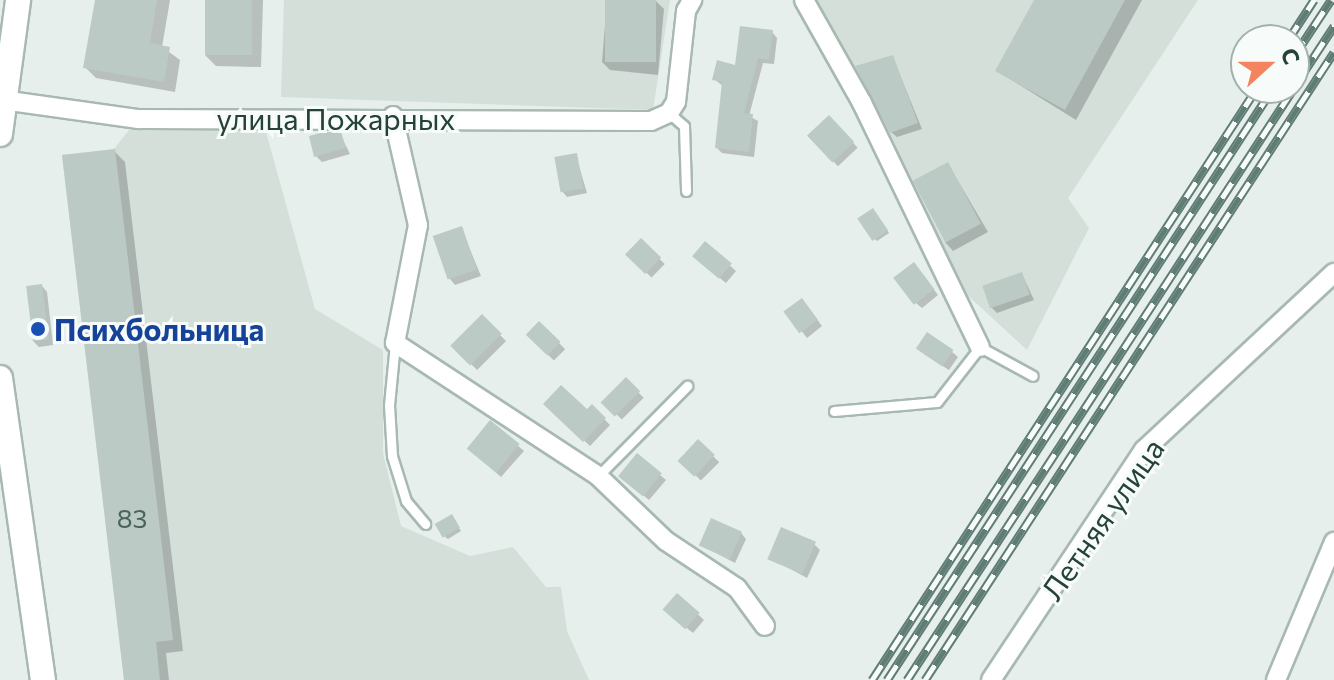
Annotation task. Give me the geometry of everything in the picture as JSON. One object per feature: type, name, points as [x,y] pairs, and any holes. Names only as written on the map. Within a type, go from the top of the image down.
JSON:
[{"type":"main road","points":[[0,134],[18,0]]},
{"type":"main road","points":[[0,378],[7,492],[43,680]]},
{"type":"street","points":[[669,113],[676,102],[692,0]]},
{"type":"street","points":[[804,0],[862,103],[980,347]]},
{"type":"street","name":"улица Пожарных","points":[[3,100],[139,119],[393,116],[651,121],[669,113]]},
{"type":"street","points":[[393,116],[418,225],[395,343],[598,476],[666,541],[737,588],[765,626]]},
{"type":"street","name":"Летняя улица","points":[[991,680],[1144,450],[1334,273]]},
{"type":"street","points":[[1276,680],[1334,542]]},
{"type":"lane","points":[[669,113],[684,126],[686,191]]},
{"type":"lane","points":[[395,343],[389,405],[392,456],[406,501],[425,524]]},
{"type":"lane","points":[[834,411],[937,402],[980,347],[1033,376]]},
{"type":"lane","points":[[598,476],[687,386]]},
{"type":"shaded area","points":[[284,0],[670,0],[653,110],[281,97]]},
{"type":"shaded area","points":[[814,0],[1198,0],[1068,198],[1089,228],[1027,350],[965,293]]},
{"type":"shaded area","points":[[129,130],[266,132],[315,309],[383,350],[383,453],[401,526],[470,556],[513,547],[546,587],[561,587],[567,631],[589,680],[124,680],[62,155],[114,149]]},
{"type":"building","points":[[95,0],[157,0],[150,43],[170,47],[164,82],[83,68]]},
{"type":"building","points":[[205,0],[252,0],[252,55],[205,55]]},
{"type":"building","points":[[605,0],[656,0],[656,62],[605,62]]},
{"type":"building","points":[[1034,0],[1125,0],[1065,110],[995,71]]},
{"type":"building","points":[[740,26],[773,30],[769,60],[758,58],[744,113],[753,114],[749,152],[715,148],[722,82],[712,80],[717,60],[735,65]]},
{"type":"building","points":[[893,55],[918,123],[890,133],[855,66]]},
{"type":"building","points":[[829,115],[854,142],[832,163],[807,135]]},
{"type":"building","points":[[341,132],[346,148],[314,157],[309,136]]},
{"type":"building","points":[[115,149],[173,640],[156,642],[160,680],[124,680],[62,155]]},
{"type":"building","points":[[577,153],[583,188],[561,192],[554,157]]},
{"type":"building","points":[[948,162],[981,224],[946,243],[913,181]]},
{"type":"building","points":[[873,208],[888,230],[872,241],[857,219]]},
{"type":"building","points":[[462,226],[477,269],[448,280],[433,236]]},
{"type":"building","points":[[641,238],[661,257],[645,274],[625,255]]},
{"type":"building","points":[[705,241],[732,263],[719,279],[692,256]]},
{"type":"building","points":[[914,262],[934,289],[914,305],[893,278]]},
{"type":"building","points":[[1022,272],[1030,295],[990,308],[982,286]]},
{"type":"building","points":[[42,284],[49,340],[33,342],[26,286]]},
{"type":"building","points":[[802,298],[818,320],[799,333],[783,312]]},
{"type":"building","points":[[482,314],[502,334],[470,366],[450,346]]},
{"type":"building","points":[[539,321],[561,342],[547,356],[526,335]]},
{"type":"building","points":[[927,332],[954,350],[942,366],[916,349]]},
{"type":"building","points":[[626,377],[640,391],[615,417],[601,402]]},
{"type":"building","points":[[561,385],[587,409],[592,404],[606,418],[583,442],[543,404]]},
{"type":"building","points":[[490,420],[520,444],[496,473],[467,449]]},
{"type":"building","points":[[698,439],[715,455],[694,477],[678,461]]},
{"type":"building","points":[[637,453],[662,473],[643,496],[618,476]]},
{"type":"building","points":[[452,514],[460,528],[443,538],[435,524]]},
{"type":"building","points":[[711,518],[742,532],[730,559],[699,545]]},
{"type":"building","points":[[781,527],[816,542],[802,574],[767,559]]},
{"type":"building","points":[[677,593],[700,613],[685,629],[663,610]]},
{"type":"railway","points":[[1298,24],[1314,0]]},
{"type":"railway","points":[[1310,32],[1331,0]]},
{"type":"railway","points":[[1310,63],[1334,26]]},
{"type":"railway","points":[[925,680],[1334,52]]},
{"type":"railway","points":[[872,680],[1247,104]]},
{"type":"railway","points":[[887,680],[1263,104]]},
{"type":"railway","points":[[907,680],[1284,104]]},
{"type":"place","name":"Психбольница","points":[[38,329]]}]
